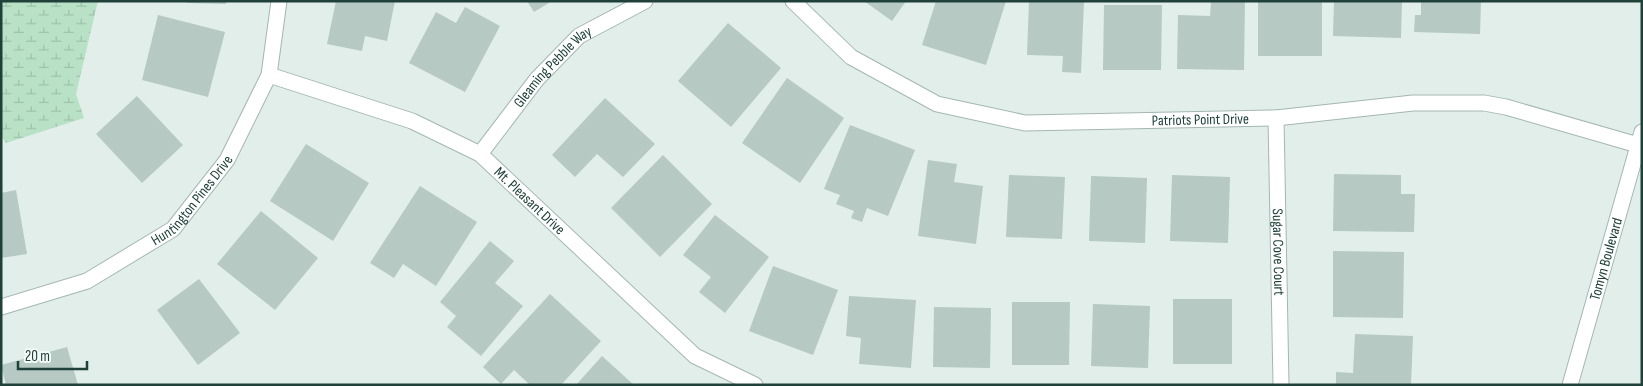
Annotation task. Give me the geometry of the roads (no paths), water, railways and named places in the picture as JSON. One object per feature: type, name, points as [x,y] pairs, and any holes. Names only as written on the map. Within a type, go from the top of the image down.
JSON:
[{"type":"street","name":"Huntington Pines Drive","points":[[1,308],[88,280],[173,229],[227,160],[269,75],[279,1]]},
{"type":"street","name":"Gleaming Pebble Way","points":[[480,154],[537,79],[579,36],[645,1]]},
{"type":"street","name":"Patriots Point Drive","points":[[793,1],[851,57],[937,104],[1025,123],[1276,118],[1413,103],[1484,103],[1640,138]]},
{"type":"street","name":"Mt. Pleasant Drive","points":[[269,75],[412,121],[480,154],[695,356],[755,385]]},
{"type":"street","name":"Sugar Cove Court","points":[[1276,118],[1281,385]]},
{"type":"street","name":"Tomyn Boulevard","points":[[1570,385],[1640,138]]}]
